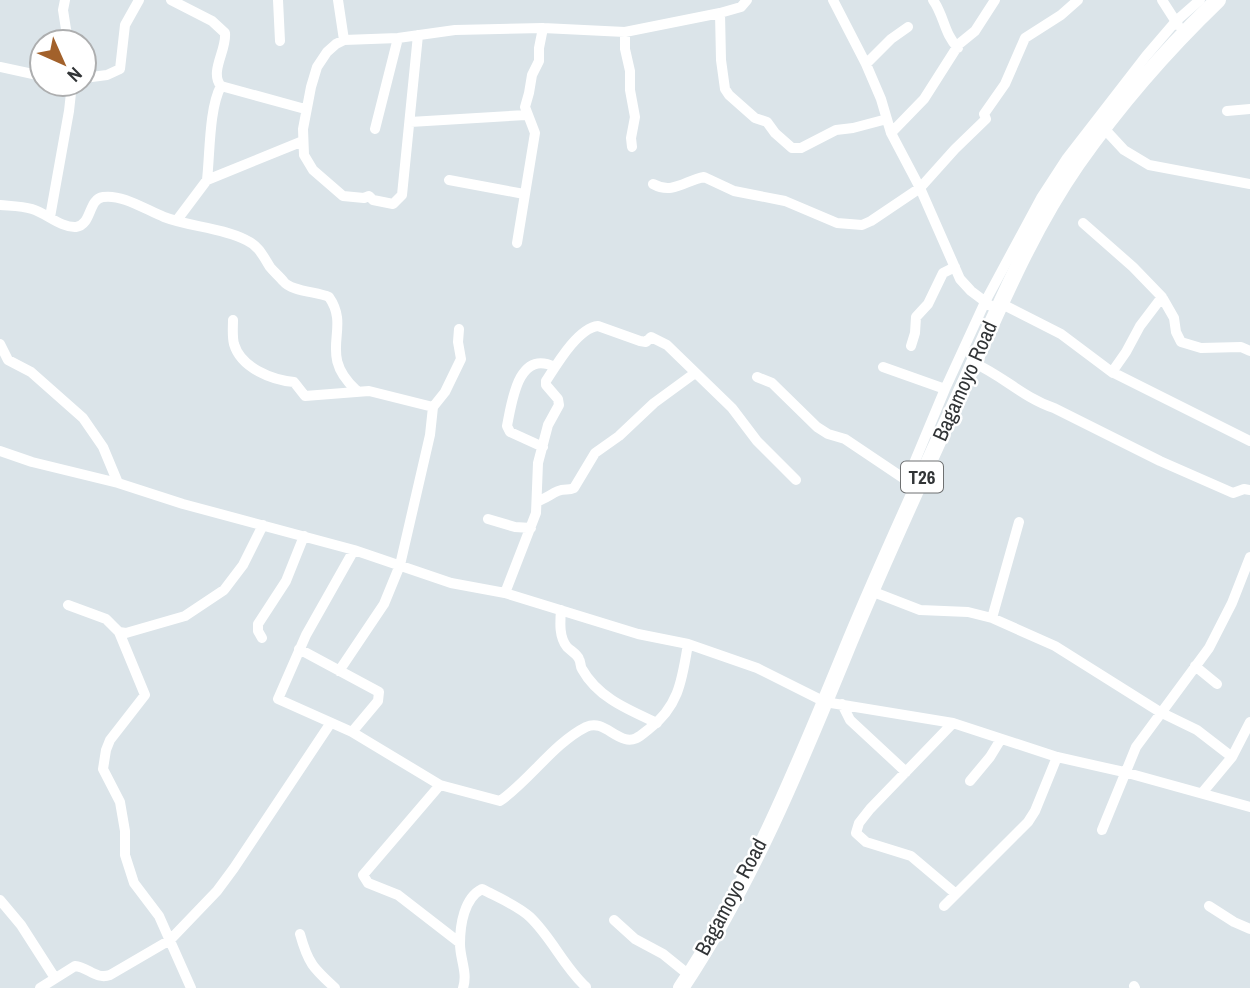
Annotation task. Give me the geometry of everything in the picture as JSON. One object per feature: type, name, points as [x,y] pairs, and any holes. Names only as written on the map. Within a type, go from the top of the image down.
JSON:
[{"type":"highway","name":"Bagamoyo Road","points":[[685,981],[754,859],[872,591],[912,484],[974,363],[994,304],[1016,257],[1053,203],[1100,124],[1144,77],[1180,28],[1218,0]]},
{"type":"street","points":[[65,0],[63,10],[66,28]]},
{"type":"street","points":[[98,76],[120,69],[125,25],[139,0]]},
{"type":"street","points":[[171,0],[212,21],[225,33],[226,39],[217,74],[217,82],[221,86],[305,109]]},
{"type":"street","points":[[278,0],[280,41]]},
{"type":"street","points":[[338,0],[344,40]]},
{"type":"street","points":[[418,35],[402,195],[393,204],[373,200],[369,196],[343,196],[313,170],[304,155],[303,141],[305,109],[317,67],[327,52],[344,40],[398,38],[418,35],[455,30],[543,28],[625,32],[720,13],[741,7],[747,0]]},
{"type":"street","points":[[833,0],[866,64],[881,99],[891,133],[920,188],[960,279],[994,304],[1054,329],[1113,373],[1250,441]]},
{"type":"street","points":[[933,0],[950,41],[958,48]]},
{"type":"street","points":[[891,133],[924,99],[959,44],[975,31],[995,0]]},
{"type":"street","points":[[653,184],[673,188],[704,177],[726,189],[786,201],[829,220],[852,226],[871,222],[920,188],[986,119],[984,114],[1005,84],[1025,38],[1061,15],[1078,0]]},
{"type":"street","points":[[1162,0],[1180,28],[1200,0]]},
{"type":"street","points":[[720,13],[721,61],[725,89],[755,118],[767,122],[792,148],[801,148],[836,130],[887,119]]},
{"type":"street","points":[[866,64],[891,39],[908,27]]},
{"type":"street","points":[[517,243],[535,133],[524,107],[532,75],[539,61],[543,28]]},
{"type":"street","points":[[625,32],[635,117],[632,147]]},
{"type":"street","points":[[376,129],[398,38]]},
{"type":"street","points":[[0,66],[28,73]]},
{"type":"street","points":[[207,180],[214,103],[221,86]]},
{"type":"street","points":[[50,217],[70,98]]},
{"type":"street","points":[[1227,111],[1250,109]]},
{"type":"street","points":[[410,122],[526,115]]},
{"type":"street","points":[[1100,124],[1124,150],[1149,165],[1250,184]]},
{"type":"street","points":[[177,220],[207,180],[303,141]]},
{"type":"street","points":[[449,180],[524,194]]},
{"type":"street","points":[[0,205],[34,209],[70,226],[79,226],[86,221],[97,201],[106,197],[127,202],[165,218],[210,227],[245,239],[263,254],[272,270],[281,275],[283,282],[329,297],[337,316],[336,362],[344,379],[356,390]]},
{"type":"street","points":[[1083,223],[1162,297],[1174,318],[1181,342],[1201,348],[1241,347],[1250,351]]},
{"type":"street","points":[[911,346],[916,317],[928,304],[943,273],[955,267]]},
{"type":"street","points":[[1113,373],[1140,326],[1162,297]]},
{"type":"street","points":[[757,377],[772,383],[828,434],[845,439],[912,484],[945,389],[994,304]]},
{"type":"street","points":[[233,320],[232,334],[236,349],[251,365],[264,375],[280,381],[294,382],[306,396],[356,390],[394,396],[433,407]]},
{"type":"street","points":[[505,593],[531,528],[537,501],[538,463],[548,425],[559,402],[546,385],[555,367],[585,330],[598,326],[640,341],[656,338],[667,345],[732,408],[757,441],[796,480]]},
{"type":"street","points":[[339,671],[384,604],[400,565],[430,435],[433,407],[445,392],[461,359],[459,328]]},
{"type":"street","points":[[0,344],[8,360],[26,369],[83,418],[103,447],[118,483]]},
{"type":"street","points":[[543,447],[510,432],[507,426],[522,373],[536,363],[555,367]]},
{"type":"street","points":[[974,363],[1000,376],[1036,402],[1054,408],[1160,461],[1236,494],[1242,489],[1250,490]]},
{"type":"street","points":[[883,367],[945,389]]},
{"type":"street","points":[[537,501],[559,491],[575,488],[595,453],[619,436],[654,403],[695,373]]},
{"type":"street","points":[[0,451],[354,550],[451,583],[505,593],[638,634],[688,644],[757,668],[825,702],[953,723],[1057,757],[1124,772],[1250,807]]},
{"type":"street","points":[[488,519],[515,527],[531,528]]},
{"type":"street","points":[[992,618],[1019,523]]},
{"type":"street","points":[[119,632],[133,632],[173,620],[196,609],[224,590],[247,559],[263,525]]},
{"type":"street","points":[[262,638],[258,624],[286,581],[304,536]]},
{"type":"street","points":[[354,550],[299,649],[278,699],[352,732],[440,785],[500,801],[573,736],[589,726],[599,725],[631,740],[665,716],[675,699],[688,644]]},
{"type":"street","points":[[1101,830],[1136,747],[1219,632],[1250,557]]},
{"type":"street","points":[[872,591],[920,610],[968,612],[992,618],[1055,646],[1160,712],[1197,730],[1232,757]]},
{"type":"street","points":[[68,605],[106,619],[119,632],[145,695],[110,740],[103,769],[123,813],[125,855],[134,883],[159,916],[191,988]]},
{"type":"street","points":[[561,610],[567,647],[579,658],[581,668],[596,686],[619,705],[657,723]]},
{"type":"street","points":[[299,649],[369,685],[380,695],[352,732]]},
{"type":"street","points":[[1195,666],[1217,684]]},
{"type":"street","points":[[842,705],[850,720],[906,772]]},
{"type":"street","points":[[1202,793],[1232,757],[1250,722]]},
{"type":"street","points":[[953,723],[859,823],[856,833],[866,842],[911,856],[956,894]]},
{"type":"street","points":[[40,988],[75,966],[100,977],[110,975],[170,940],[195,916],[234,868],[330,724]]},
{"type":"street","points":[[970,781],[1001,739]]},
{"type":"street","points":[[944,906],[1028,822],[1057,757]]},
{"type":"street","points":[[440,785],[363,875],[368,883],[398,895],[460,943]]},
{"type":"street","points":[[463,988],[465,974],[460,943],[468,902],[482,889],[522,910],[586,987]]},
{"type":"street","points":[[0,900],[55,978]]},
{"type":"street","points":[[1209,906],[1250,929]]},
{"type":"street","points":[[614,920],[635,939],[663,954],[685,981]]},
{"type":"street","points":[[300,934],[306,957],[335,988]]}]
